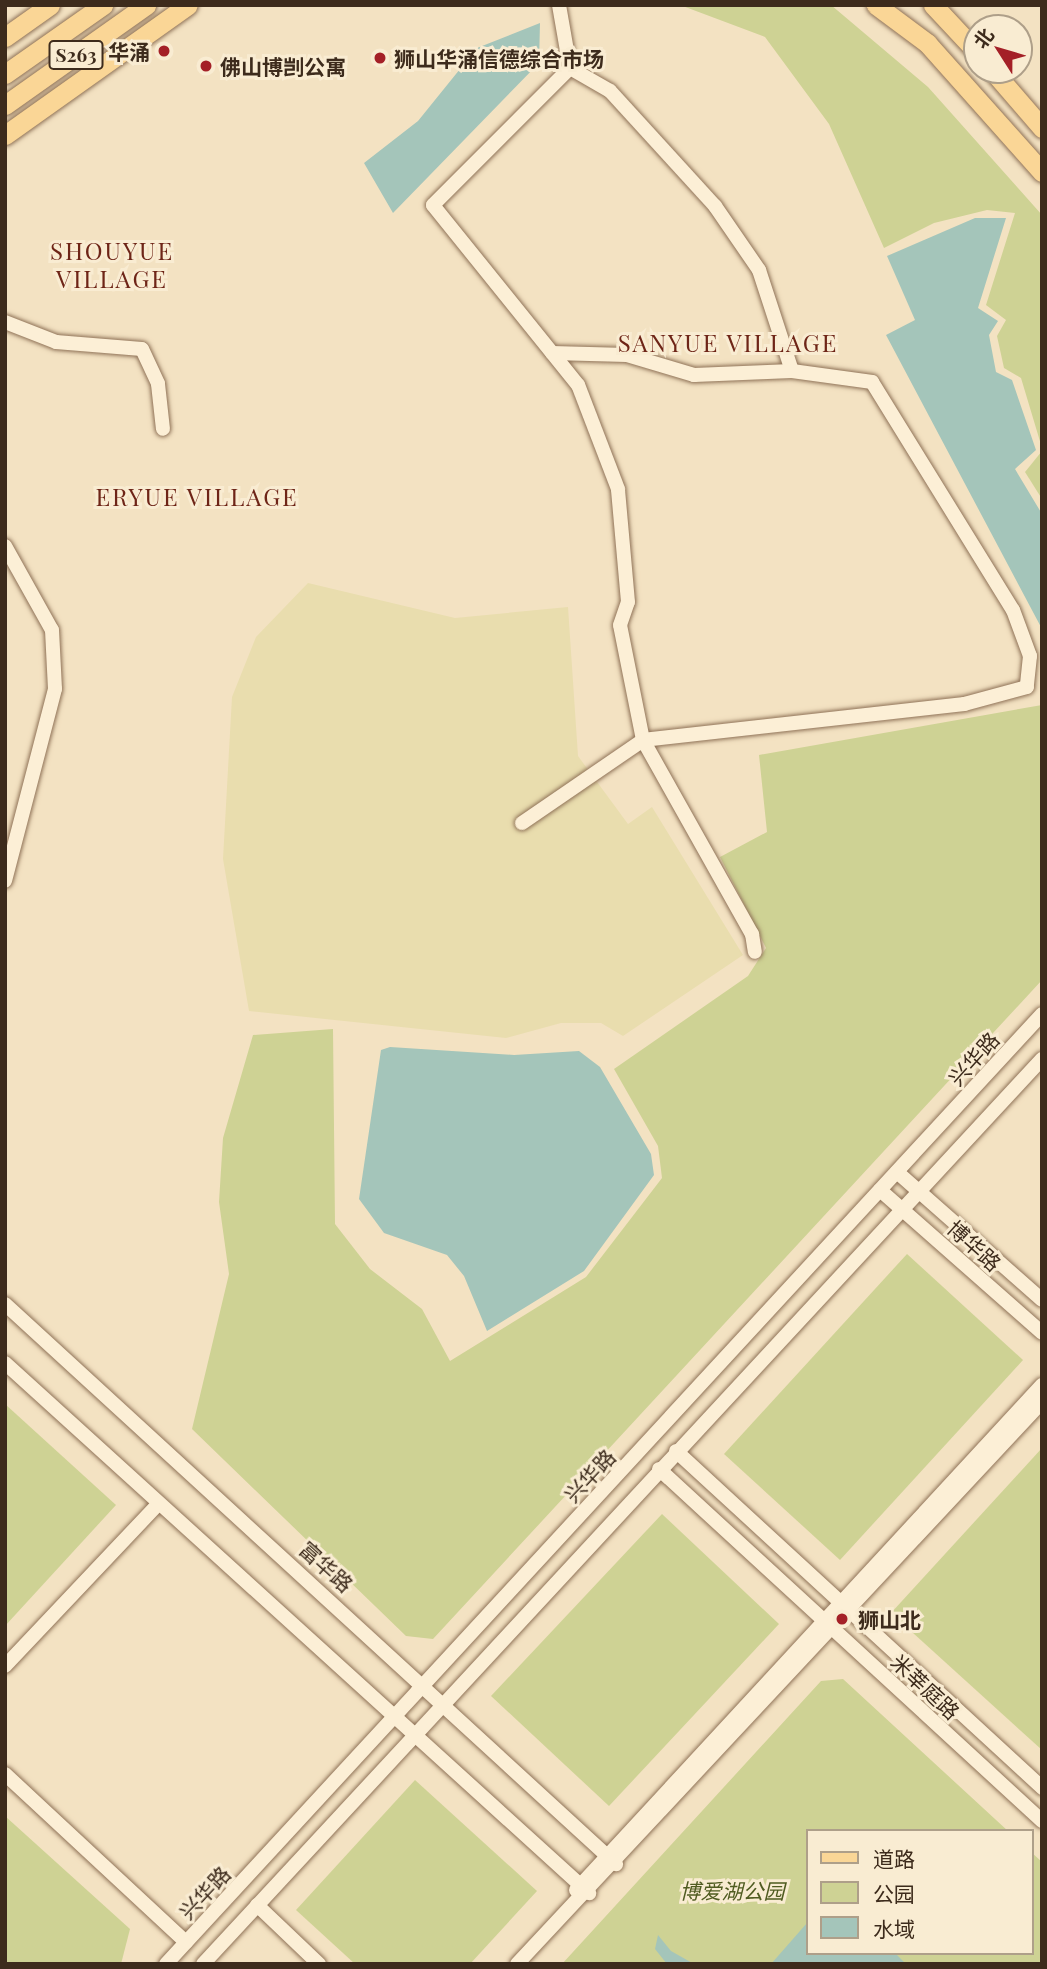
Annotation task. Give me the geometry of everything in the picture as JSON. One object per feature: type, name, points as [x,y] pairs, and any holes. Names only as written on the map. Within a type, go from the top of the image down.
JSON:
[{"type":"main road","name":"S263","points":[[5,37],[50,5]]},
{"type":"main road","name":"S263","points":[[5,75],[103,5]]},
{"type":"main road","name":"S263","points":[[5,105],[146,5]]},
{"type":"main road","name":"S263","points":[[5,135],[188,5]]},
{"type":"main road","points":[[876,5],[927,43],[1042,172]]},
{"type":"main road","points":[[933,5],[963,37]]},
{"type":"main road","points":[[1004,84],[1042,128]]},
{"type":"street","points":[[559,5],[570,68]]},
{"type":"street","points":[[570,68],[433,205],[578,386],[618,489],[628,602],[620,625],[643,740],[752,934],[755,952]]},
{"type":"street","points":[[570,68],[610,91],[715,206],[760,270],[792,370]]},
{"type":"street","points":[[5,322],[56,342],[142,349],[158,384],[163,429]]},
{"type":"street","points":[[522,823],[643,740],[964,704],[1027,687],[1036,653],[1013,610],[872,382],[792,370],[694,375],[627,355],[552,353]]},
{"type":"street","points":[[5,545],[52,630],[55,690],[5,881]]},
{"type":"street","name":"兴华路","points":[[166,1964],[1042,1014]]},
{"type":"street","points":[[203,1964],[659,1469],[1042,1059]]},
{"type":"street","name":"博华路","points":[[897,1172],[1042,1300]]},
{"type":"street","name":"博华路","points":[[880,1190],[1042,1333]]},
{"type":"street","name":"富华路","points":[[7,1310],[426,1684],[610,1859]]},
{"type":"street","points":[[5,1363],[416,1732],[584,1888]]},
{"type":"street","points":[[517,1964],[1042,1385]]},
{"type":"street","points":[[844,1605],[1042,1402]]},
{"type":"street","name":"米莘庭路","points":[[676,1451],[1042,1788]]},
{"type":"street","name":"米莘庭路","points":[[659,1469],[1042,1821]]},
{"type":"street","points":[[5,1666],[159,1503]]},
{"type":"street","points":[[5,1774],[186,1942]]},
{"type":"street","points":[[257,1905],[319,1964]]},
{"type":"shaded area","points":[[308,583],[455,618],[568,607],[578,756],[628,824],[652,807],[743,955],[623,1036],[601,1023],[561,1023],[506,1038],[249,1011],[223,859],[232,697],[256,637]]},
{"type":"green space","points":[[680,5],[831,5],[928,87],[1042,215],[1042,448],[1021,378],[1004,368],[997,336],[1006,320],[986,305],[1015,213],[987,210],[934,223],[884,248],[829,124],[765,37]]},
{"type":"green space","points":[[1042,451],[1042,499],[1025,472]]},
{"type":"green space","points":[[1042,705],[1042,980],[433,1639],[406,1636],[192,1429],[229,1274],[219,1202],[223,1138],[253,1035],[333,1029],[335,1224],[370,1269],[422,1309],[450,1361],[586,1277],[662,1178],[658,1146],[614,1069],[748,976],[766,948],[720,857],[767,832],[759,755]]},
{"type":"green space","points":[[907,1254],[1023,1360],[840,1560],[724,1454]]},
{"type":"green space","points":[[5,1404],[116,1505],[5,1626]]},
{"type":"green space","points":[[1042,1448],[1042,1750],[891,1613]]},
{"type":"green space","points":[[662,1514],[779,1624],[609,1806],[491,1696]]},
{"type":"green space","name":"博爱湖公园","points":[[843,1679],[1006,1829],[806,1829],[806,1955],[1033,1955],[1033,1854],[1042,1862],[1042,1964],[562,1964],[821,1681]]},
{"type":"green space","points":[[415,1780],[537,1891],[470,1964],[355,1964],[296,1910]]},
{"type":"green space","points":[[5,1816],[130,1929],[121,1964],[5,1964]]},
{"type":"water","points":[[540,23],[539,63],[393,213],[364,163],[418,121],[477,48]]},
{"type":"water","points":[[975,218],[1006,218],[978,308],[998,321],[989,335],[996,372],[1012,380],[1036,450],[1015,469],[1042,514],[1042,629],[886,335],[915,320],[887,256]]},
{"type":"water","points":[[390,1047],[514,1055],[579,1051],[600,1067],[651,1154],[654,1175],[584,1271],[487,1331],[464,1276],[447,1255],[384,1233],[359,1199],[381,1050]]},
{"type":"water","points":[[806,1924],[806,1955],[897,1955],[906,1964],[771,1964]]},
{"type":"water","points":[[658,1935],[671,1951],[694,1964],[667,1964],[655,1949]]},
{"type":"place","name":"华涌","points":[[164,51]]},
{"type":"place","name":"狮山华涌信德综合市场","points":[[380,58]]},
{"type":"place","name":"佛山博剀公寓","points":[[206,66]]},
{"type":"place","name":"狮山北","points":[[842,1619]]},
{"type":"district","name":"SHOUYUE VILLAGE","points":[[112,265]]},
{"type":"district","name":"SANYUE VILLAGE","points":[[728,343]]},
{"type":"district","name":"ERYUE VILLAGE","points":[[197,497]]}]
